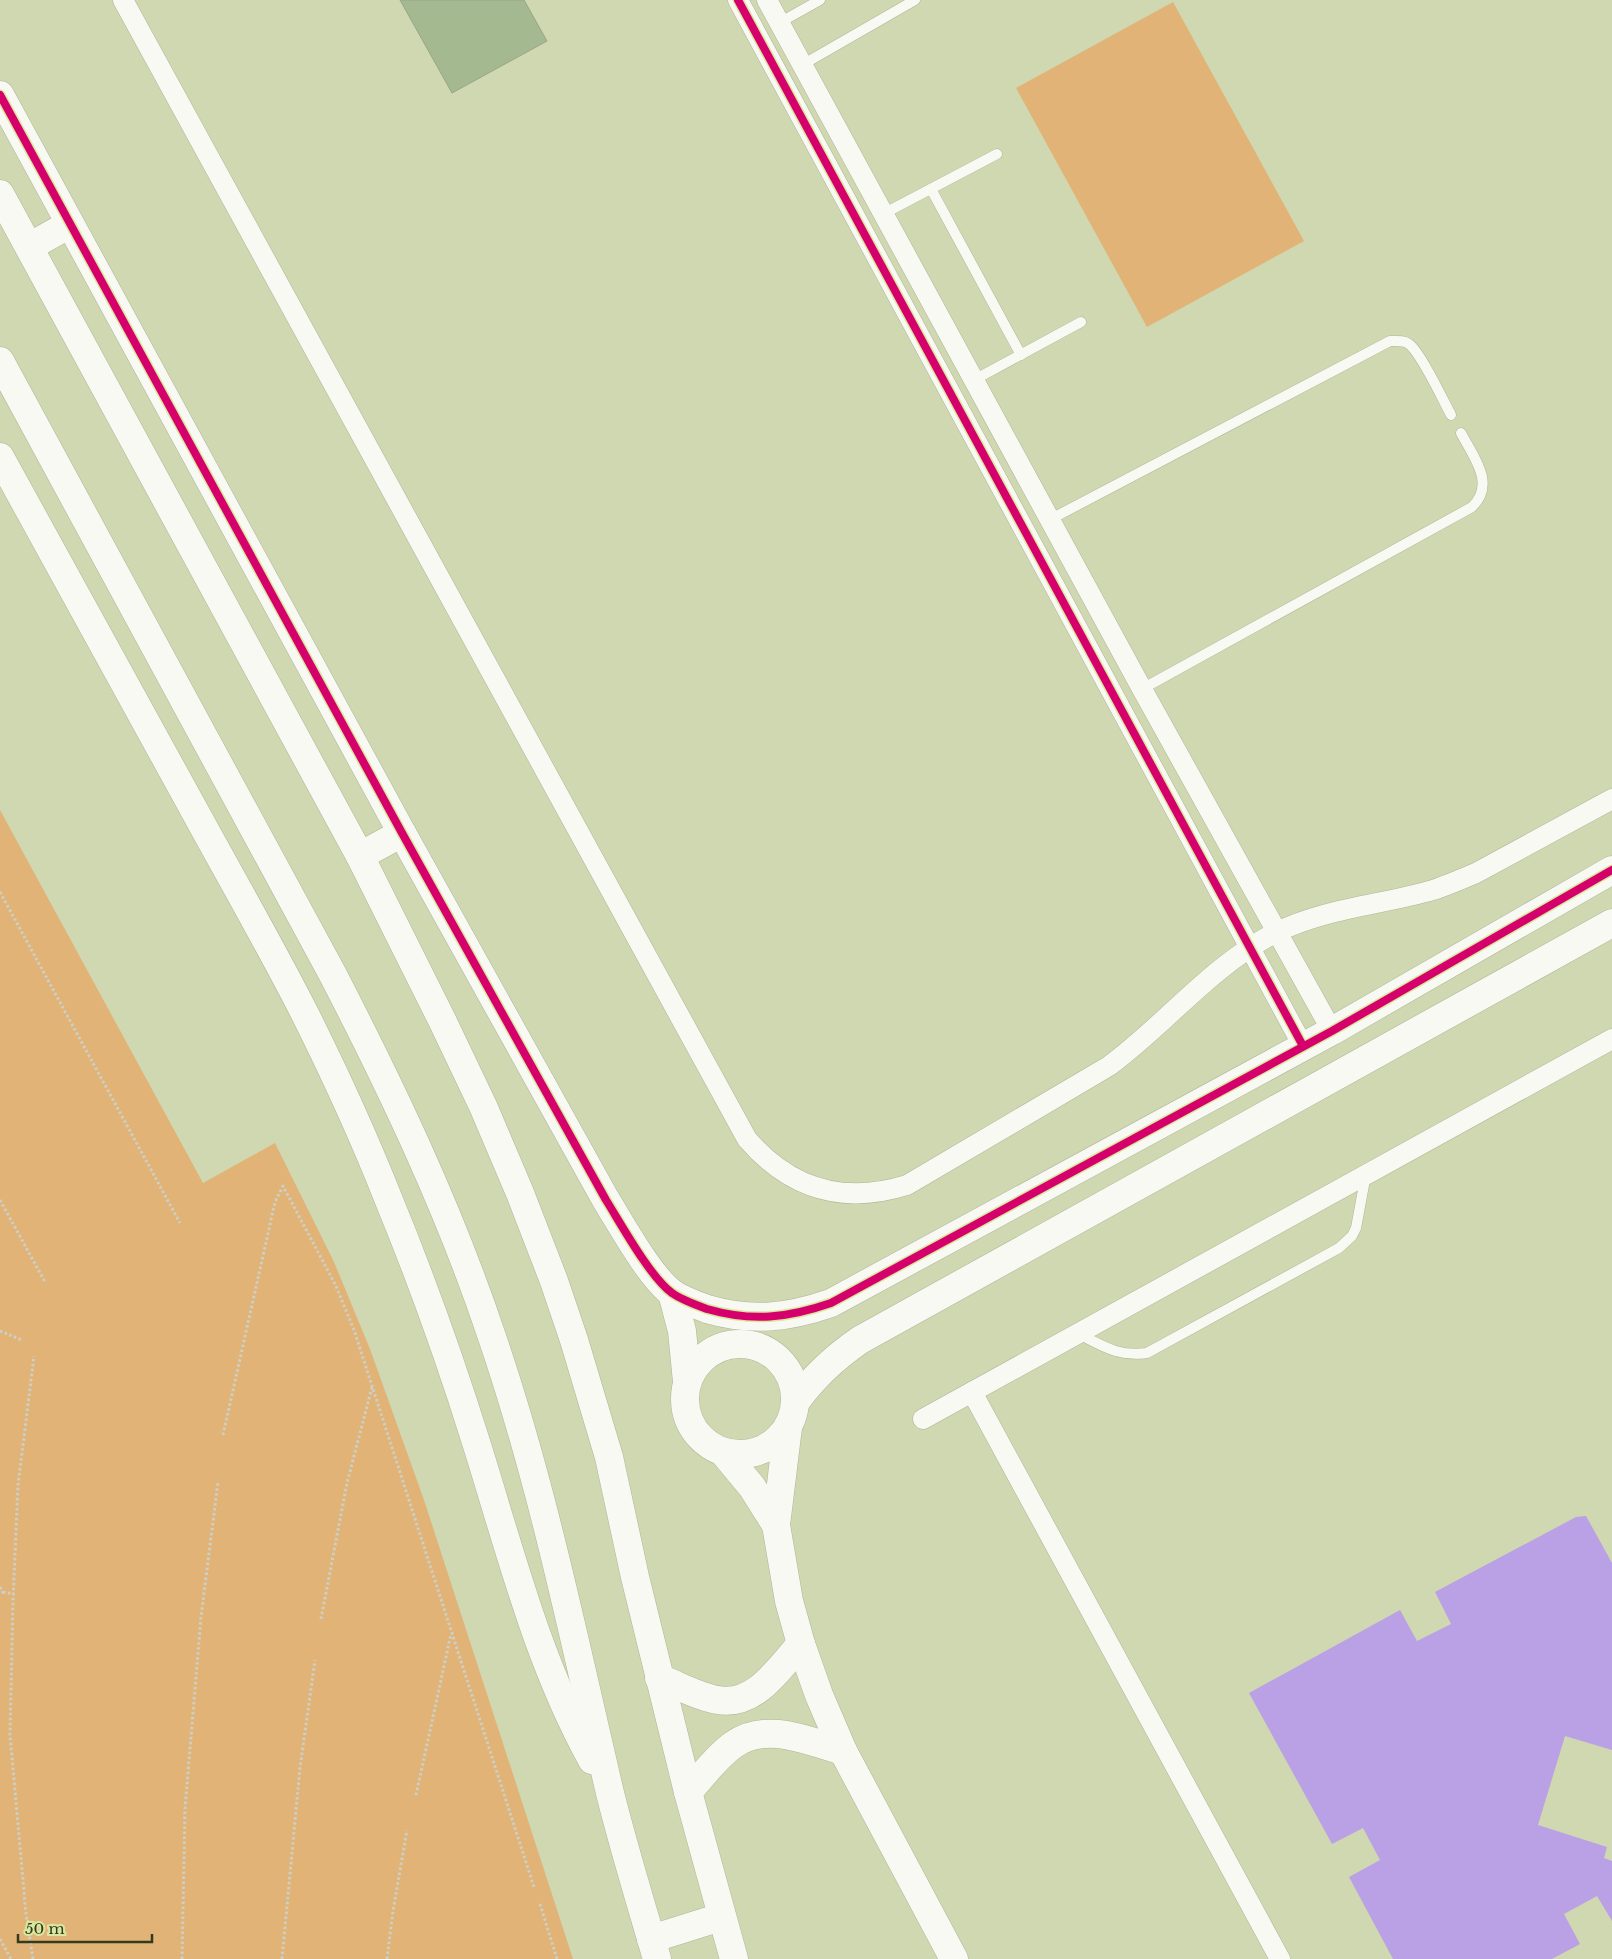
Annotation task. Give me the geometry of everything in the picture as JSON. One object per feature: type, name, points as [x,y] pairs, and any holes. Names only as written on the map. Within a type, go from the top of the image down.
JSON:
[{"type":"street","points":[[123,0],[746,1139],[773,1166],[805,1184],[840,1193],[874,1193],[907,1185],[1109,1066],[1129,1051],[1205,982],[1250,947],[1276,932],[1338,911],[1420,893],[1456,882],[1612,799]]},
{"type":"street","points":[[738,0],[1303,1046]]},
{"type":"street","points":[[767,0],[1049,520],[1332,1031]]},
{"type":"street","points":[[0,94],[402,833],[606,1200],[638,1250],[658,1278],[672,1293],[697,1305],[723,1314],[750,1318],[778,1317],[805,1312],[837,1300],[1332,1031],[1612,870]]},
{"type":"street","points":[[0,194],[360,856],[483,1106],[554,1282],[574,1340],[609,1457],[659,1678],[721,1917],[734,1959]]},
{"type":"street","points":[[29,247],[70,224]]},
{"type":"street","points":[[0,361],[332,973],[368,1044],[434,1188],[492,1337],[518,1422],[559,1576],[611,1796],[654,1949],[721,1917]]},
{"type":"street","points":[[0,457],[283,972],[341,1089],[389,1200],[433,1313],[477,1446],[498,1521],[546,1662],[587,1752],[611,1796]]},
{"type":"street","points":[[360,856],[402,833]]},
{"type":"street","points":[[954,1959],[843,1751],[800,1644],[789,1600],[776,1525],[792,1415],[792,1379],[786,1368],[768,1351],[748,1344],[732,1344],[720,1347],[709,1353],[696,1366],[687,1382],[684,1394],[688,1418],[702,1439],[712,1447],[723,1452],[748,1454],[760,1451],[780,1437],[792,1415],[808,1384],[824,1367],[860,1340],[1612,922]]},
{"type":"street","points":[[923,1419],[1612,1039]]},
{"type":"street","points":[[672,1293],[682,1331],[687,1382]]},
{"type":"street","points":[[748,1344],[750,1318]]},
{"type":"street","points":[[972,1392],[1280,1959]]},
{"type":"street","points":[[723,1452],[752,1487],[776,1525]]},
{"type":"street","points":[[659,1678],[716,1700],[737,1700],[755,1692],[800,1644]]},
{"type":"street","points":[[688,1792],[732,1746],[752,1736],[763,1734],[786,1735],[843,1751]]},
{"type":"lane","points":[[780,23],[820,0]]},
{"type":"lane","points":[[802,66],[915,0]]},
{"type":"lane","points":[[883,214],[997,154]]},
{"type":"lane","points":[[931,189],[1020,355]]},
{"type":"lane","points":[[974,380],[1082,322]]},
{"type":"lane","points":[[1049,520],[1390,341],[1409,344],[1417,353],[1451,415]]},
{"type":"lane","points":[[1142,689],[1472,507],[1483,494],[1484,484],[1482,474],[1461,433]]},
{"type":"lane","points":[[1078,1333],[1123,1354],[1147,1352],[1339,1248],[1352,1236],[1356,1228],[1366,1174]]},
{"type":"path","points":[[0,892],[180,1223]]},
{"type":"path","points":[[223,1435],[275,1202],[283,1186],[336,1286],[354,1330],[534,1887]]},
{"type":"path","points":[[0,1200],[45,1282]]},
{"type":"path","points":[[0,1331],[22,1340]]},
{"type":"path","points":[[33,1959],[26,1914],[10,1734],[18,1485],[34,1356]]},
{"type":"path","points":[[321,1619],[347,1483],[372,1386]]},
{"type":"path","points":[[182,1959],[185,1809],[201,1617],[218,1482]]},
{"type":"path","points":[[0,1587],[1,1593],[14,1594]]},
{"type":"path","points":[[416,1794],[451,1633]]},
{"type":"path","points":[[282,1959],[300,1768],[315,1660]]},
{"type":"path","points":[[387,1959],[392,1911],[407,1830]]},
{"type":"path","points":[[540,1904],[557,1959]]},
{"type":"path","points":[[0,1939],[11,1959]]},
{"type":"shaded area","points":[[1173,2],[1304,241],[1147,327],[1016,88]]},
{"type":"shaded area","points":[[0,810],[203,1183],[275,1143],[334,1262],[370,1349],[424,1500],[573,1959],[0,1959]]},
{"type":"shaded area","points":[[1586,1516],[1612,1563],[1612,1750],[1565,1736],[1538,1825],[1607,1847],[1604,1858],[1612,1861],[1612,1921],[1597,1896],[1564,1914],[1580,1944],[1552,1959],[1393,1959],[1349,1877],[1380,1860],[1363,1828],[1332,1844],[1249,1693],[1400,1610],[1417,1641],[1451,1624],[1435,1592],[1576,1517]]},
{"type":"building","points":[[400,0],[524,0],[547,41],[452,93]]},
{"type":"cycle path","points":[[738,0],[1303,1046]]},
{"type":"cycle path","points":[[0,95],[402,833],[606,1200],[636,1250],[655,1275],[672,1293],[685,1300],[723,1313],[755,1317],[785,1315],[831,1303],[1332,1031],[1612,870]]}]
